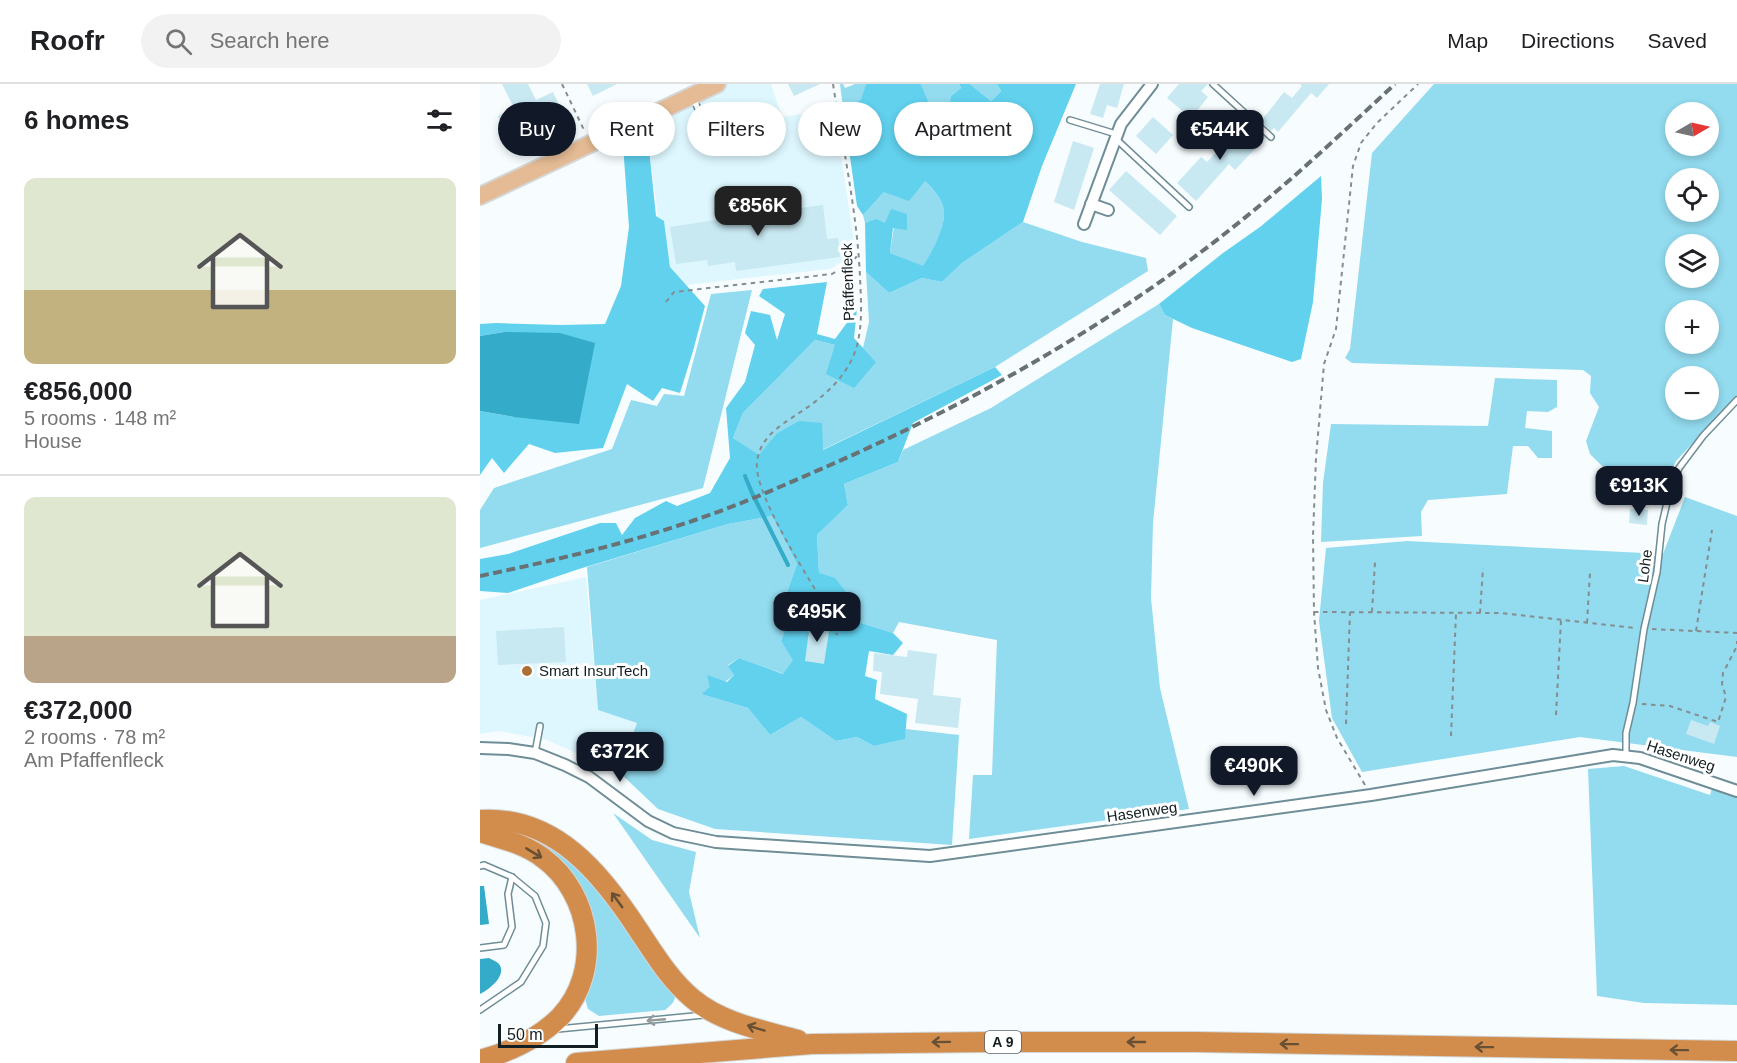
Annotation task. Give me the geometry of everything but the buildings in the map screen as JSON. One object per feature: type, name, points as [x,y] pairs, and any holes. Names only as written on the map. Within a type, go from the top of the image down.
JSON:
[{"type":"highway","points":[[480,820],[503,820],[535,827],[567,845],[597,873],[665,970],[691,998],[714,1014],[812,1044]]},
{"type":"highway","points":[[480,832],[515,843],[543,858],[565,879],[580,904],[587,945],[583,976],[567,1008],[546,1030],[519,1046],[480,1060]]},
{"type":"highway","name":"A 9","points":[[576,1063],[812,1044],[1088,1041],[1737,1051]]},
{"type":"main road","points":[[480,196],[717,84]]},
{"type":"street","points":[[1084,224],[1115,136],[1126,116],[1152,84]]},
{"type":"street","points":[[1091,204],[1108,210]]},
{"type":"street","name":"Hasenweg","points":[[480,748],[535,753],[565,765],[589,777],[648,821],[673,833],[716,842],[930,856],[1371,795],[1613,755],[1640,758],[1737,791]]},
{"type":"lane","points":[[1213,84],[1271,137]]},
{"type":"lane","points":[[693,96],[696,102]]},
{"type":"lane","points":[[1070,120],[1115,136],[1189,207]]},
{"type":"lane","name":"Lohe","points":[[1626,756],[1626,733],[1634,703],[1644,629],[1657,572],[1662,524],[1669,494],[1679,468],[1703,436],[1737,400]]},
{"type":"lane","points":[[535,753],[540,726]]},
{"type":"lane","points":[[480,866],[512,877],[536,896],[546,923],[543,946],[521,982],[480,1011]]},
{"type":"lane","points":[[480,948],[504,945],[512,927],[508,894],[512,877]]},
{"type":"lane","points":[[546,1030],[714,1014]]},
{"type":"path","points":[[562,84],[587,136]]},
{"type":"path","name":"Pfaffenfleck","points":[[833,84],[859,252],[861,306],[859,333],[850,363],[818,400],[770,433],[757,462],[760,486],[768,507],[831,616],[837,635]]},
{"type":"path","points":[[1371,795],[1337,738],[1326,710],[1318,668],[1314,612],[1313,536],[1316,459],[1324,364],[1336,329],[1353,166],[1360,143],[1377,123],[1418,84]]},
{"type":"path","points":[[666,302],[674,292],[832,274],[851,263],[859,252]]},
{"type":"path","points":[[1696,631],[1712,530]]},
{"type":"path","points":[[1372,612],[1374,562]]},
{"type":"path","points":[[1480,613],[1483,568]]},
{"type":"path","points":[[1587,623],[1590,572]]},
{"type":"path","points":[[1314,612],[1500,613],[1644,629],[1737,633]]},
{"type":"path","points":[[1346,724],[1350,612]]},
{"type":"path","points":[[1450,736],[1456,613]]},
{"type":"path","points":[[1556,715],[1561,620]]},
{"type":"path","points":[[1634,703],[1670,706],[1718,722],[1726,697],[1722,684],[1723,672],[1737,646],[1737,641]]},
{"type":"shaded area","points":[[727,84],[771,84],[777,102],[690,102]]},
{"type":"shaded area","points":[[840,84],[843,84],[845,88],[855,84],[866,84],[862,100],[842,102]]},
{"type":"shaded area","points":[[866,84],[921,84],[928,102],[894,102],[894,156],[1033,156],[1033,102],[950,102],[951,96],[961,88],[959,84],[970,84],[991,101],[1001,91],[997,84],[1076,84],[1042,166],[1023,222],[962,263],[942,282],[922,278],[889,293],[866,272],[865,223],[876,219],[885,223],[891,209],[907,214],[907,230],[893,228],[890,253],[923,266],[940,233],[944,208],[935,191],[925,181],[909,201],[884,192],[863,215],[857,206],[850,156],[882,156],[882,102],[856,102],[861,100]]},
{"type":"shaded area","points":[[921,84],[959,84],[961,88],[951,96],[950,102],[928,102]]},
{"type":"shaded area","points":[[970,84],[997,84],[1001,91],[991,101]]},
{"type":"shaded area","points":[[1434,84],[1737,84],[1737,396],[1719,415],[1719,366],[1665,366],[1665,420],[1714,420],[1676,461],[1656,504],[1610,499],[1606,470],[1590,454],[1586,441],[1599,407],[1590,393],[1591,376],[1583,370],[1352,363],[1345,358],[1350,349],[1372,153]]},
{"type":"shaded area","points":[[687,104],[687,156],[786,156],[786,116],[798,115],[798,156],[841,156],[855,248],[843,261],[830,269],[686,285],[670,267],[664,221],[658,217],[650,156],[675,156],[675,109]]},
{"type":"shaded area","points":[[624,156],[650,156],[656,216],[664,221],[670,267],[705,306],[680,393],[662,388],[653,401],[627,384],[603,448],[555,453],[529,444],[504,473],[492,458],[480,475],[480,411],[514,417],[504,332],[480,336],[480,324],[605,324],[621,286],[629,227]]},
{"type":"shaded area","points":[[1321,176],[1322,199],[1313,302],[1301,359],[1292,362],[1192,328],[1165,315],[1159,304],[1260,227]]},
{"type":"shaded area","points":[[924,180],[940,199],[944,208],[944,219],[940,233],[923,267],[890,253],[894,227],[876,220],[865,223],[863,215],[884,192]]},
{"type":"shaded area","points":[[1023,222],[1082,242],[1146,258],[1148,271],[995,367],[822,450],[821,423],[776,434],[759,456],[733,438],[743,413],[815,340],[835,345],[876,362],[863,348],[869,322],[866,272],[889,293],[922,278],[942,282],[962,263]]},
{"type":"shaded area","points":[[827,282],[817,334],[835,339],[857,309],[854,338],[876,362],[854,388],[826,374],[835,345],[815,340],[743,413],[733,438],[759,455],[776,434],[799,421],[822,423],[823,450],[995,367],[1002,375],[913,423],[898,462],[844,484],[848,505],[817,535],[819,573],[835,578],[857,606],[852,620],[893,633],[903,643],[893,655],[869,651],[865,676],[877,680],[875,699],[907,714],[905,739],[874,746],[857,737],[836,741],[801,717],[770,735],[748,708],[701,694],[710,687],[707,675],[727,682],[734,675],[728,666],[739,658],[783,674],[793,660],[781,641],[785,629],[786,595],[797,564],[772,516],[728,524],[508,593],[480,591],[480,559],[508,554],[600,523],[616,523],[622,535],[635,518],[666,501],[677,506],[710,493],[730,458],[726,408],[745,382],[755,345],[745,333],[751,311],[770,315],[777,340],[785,314],[759,296],[763,289]]},
{"type":"shaded area","points":[[752,290],[703,488],[480,548],[480,510],[494,488],[612,449],[631,400],[657,406],[664,394],[684,396],[711,294]]},
{"type":"shaded area","points":[[1159,304],[1165,315],[1173,319],[1153,523],[1151,598],[1160,688],[1189,809],[969,839],[973,775],[992,775],[997,640],[899,622],[893,633],[852,620],[819,573],[817,535],[848,505],[844,484],[898,462],[903,450],[991,408]]},
{"type":"shaded area","points":[[504,332],[560,333],[595,343],[579,424],[480,411],[480,336]]},
{"type":"shaded area","points":[[1495,378],[1557,380],[1557,407],[1548,412],[1527,411],[1525,428],[1552,431],[1552,458],[1538,458],[1528,446],[1513,446],[1507,494],[1428,500],[1421,512],[1422,536],[1321,542],[1323,483],[1331,424],[1488,426]]},
{"type":"shaded area","points":[[1685,497],[1737,516],[1737,757],[1580,737],[1362,772],[1332,718],[1319,621],[1326,548],[1407,541],[1663,554]]},
{"type":"shaded area","points":[[772,516],[797,564],[786,595],[785,629],[781,641],[794,660],[784,674],[739,658],[728,665],[734,675],[701,694],[748,708],[770,735],[801,717],[836,741],[857,737],[874,746],[904,739],[906,729],[959,735],[952,845],[715,829],[658,809],[619,772],[637,723],[598,710],[587,567],[728,524]]},
{"type":"shaded area","points":[[586,577],[598,710],[637,723],[619,772],[547,740],[499,731],[480,734],[480,600]]},
{"type":"shaded area","points":[[1624,766],[1710,795],[1714,782],[1737,791],[1737,1005],[1644,1003],[1597,996],[1588,769]]},
{"type":"shaded area","points":[[613,813],[652,840],[696,852],[689,892],[700,938]]},
{"type":"shaded area","points":[[516,834],[534,835],[586,871],[675,989],[675,999],[668,1008],[599,1016],[588,1009],[584,995],[596,940],[593,920],[581,886],[568,868],[527,838]]},
{"type":"shaded area","points":[[480,886],[484,886],[489,924],[480,925]]},
{"type":"shaded area","points":[[489,958],[501,967],[500,977],[480,994],[480,959]]},
{"type":"waterway","points":[[745,476],[788,565]]},
{"type":"railway","points":[[480,576],[615,544],[712,514],[881,442],[986,389],[1088,330],[1185,264],[1232,228],[1315,158],[1395,84]]},
{"type":"place","name":"Smart InsurTech","points":[[527,671]]}]
